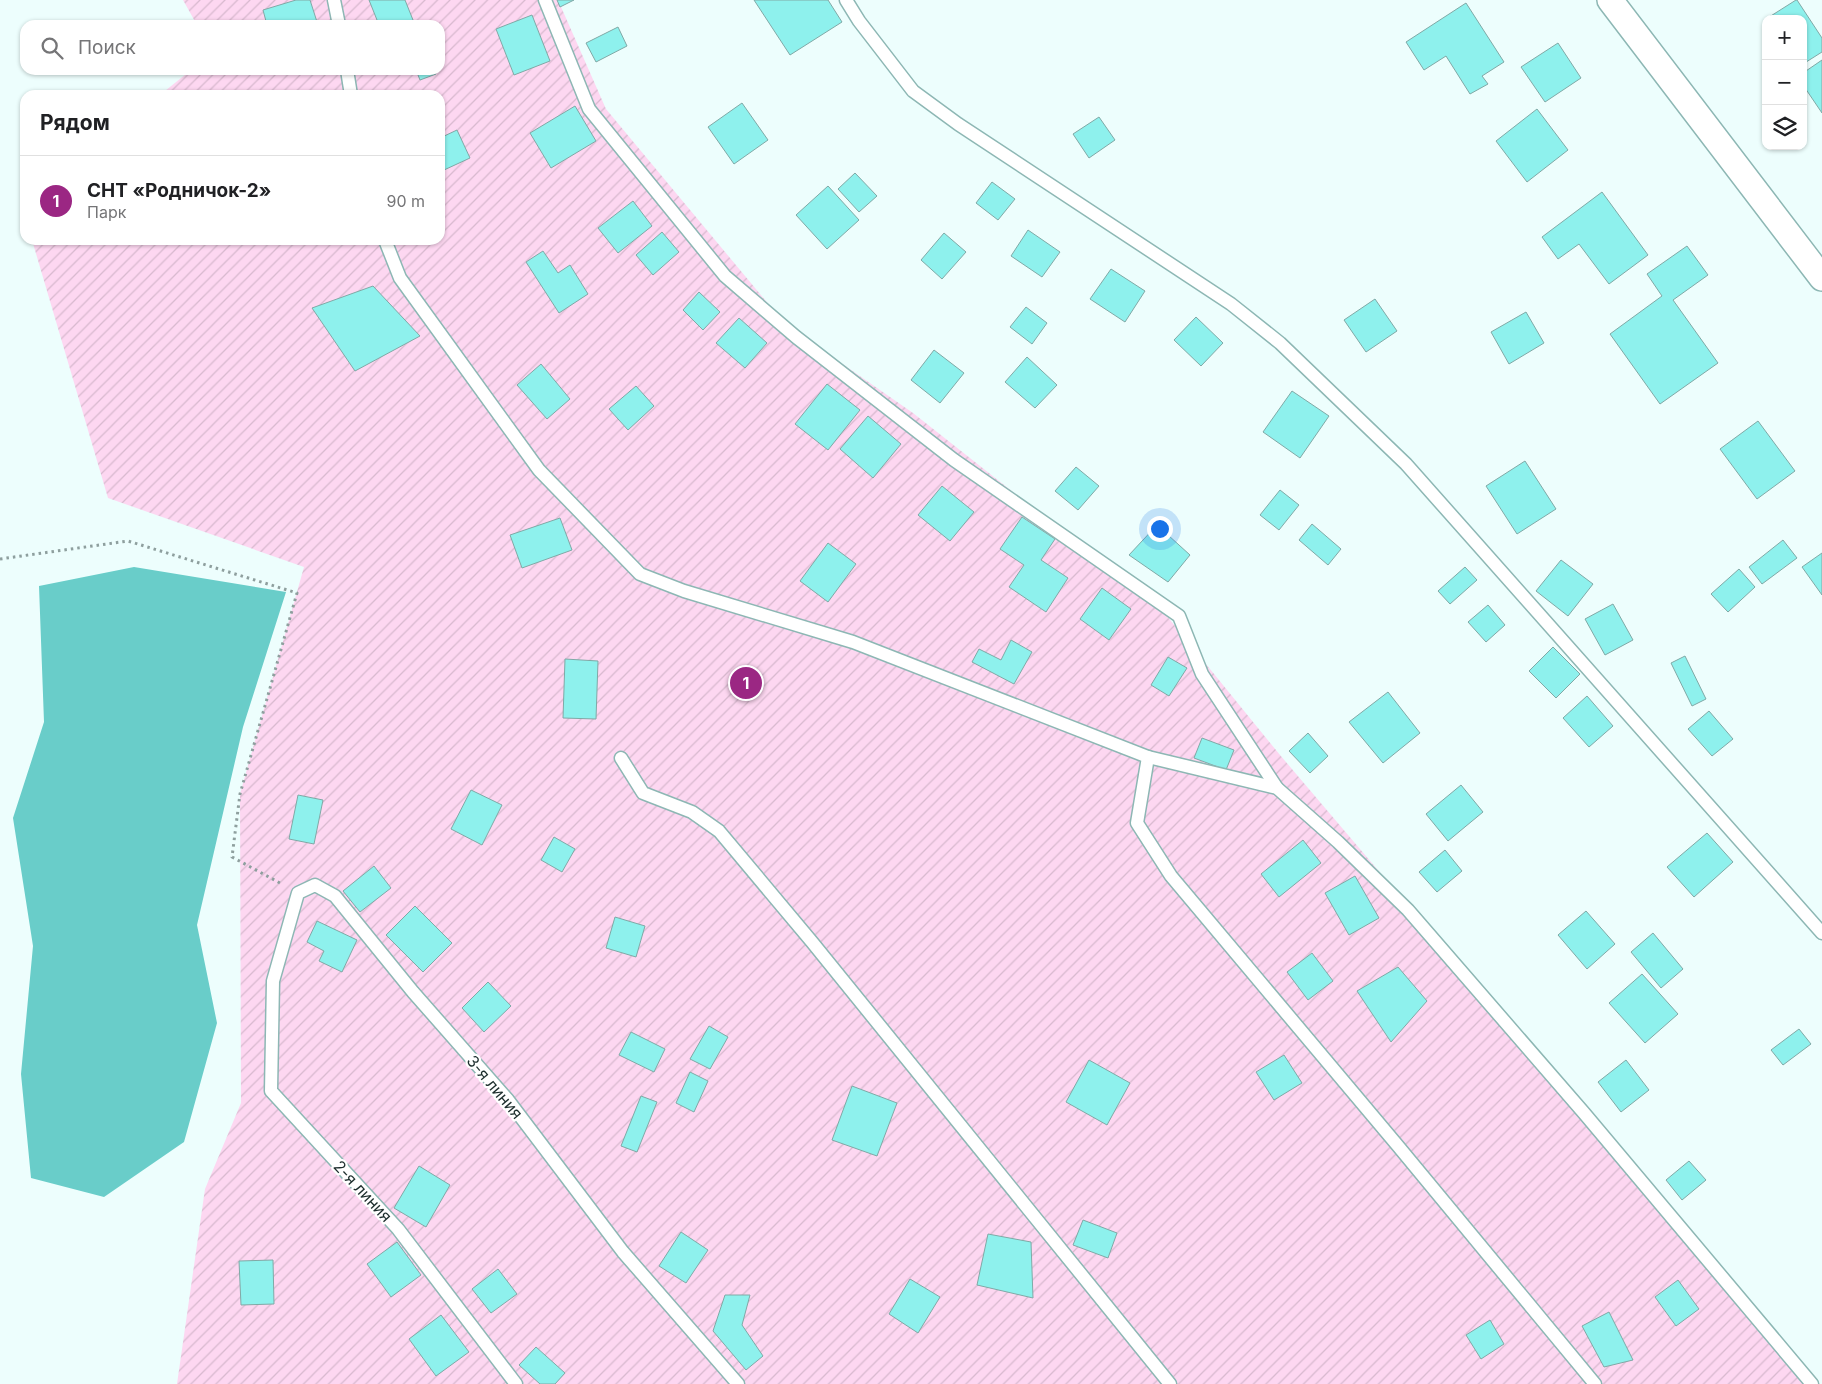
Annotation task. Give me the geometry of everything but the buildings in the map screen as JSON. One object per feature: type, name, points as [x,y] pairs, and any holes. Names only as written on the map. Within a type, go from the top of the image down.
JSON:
[{"type":"street","points":[[1610,0],[1822,278]]},
{"type":"lane","points":[[334,0],[338,20]]},
{"type":"lane","points":[[545,0],[589,110],[724,276],[796,337],[954,460],[1179,616],[1202,674],[1277,788],[1338,842],[1408,910],[1584,1113],[1812,1384]]},
{"type":"lane","points":[[846,0],[859,21],[913,91],[958,124],[1231,304],[1280,343],[1406,464],[1822,933]]},
{"type":"lane","points":[[348,75],[350,90]]},
{"type":"lane","points":[[387,245],[400,278],[539,470],[640,574],[684,591],[853,642],[1148,757],[1277,788]]},
{"type":"lane","points":[[1148,757],[1137,823],[1171,876],[1595,1384]]},
{"type":"lane","points":[[621,758],[643,793],[692,812],[719,831],[818,950],[1170,1384]]},
{"type":"lane","name":"3-я линия","points":[[298,893],[315,885],[336,896],[413,992],[508,1100],[623,1252],[738,1384]]},
{"type":"lane","name":"2-я линия","points":[[298,893],[273,981],[270,1091],[398,1229],[516,1384]]},
{"type":"path","points":[[0,559],[128,542],[296,594],[240,794],[232,857],[298,893]]},
{"type":"shaded area","points":[[183,0],[558,0],[606,109],[785,324],[913,413],[1162,610],[1280,755],[1815,1384],[177,1384],[205,1189],[241,1103],[240,794],[304,567],[108,498],[33,245],[445,245],[445,90],[166,90],[185,75],[445,75],[445,20],[194,20]]},
{"type":"water","points":[[134,567],[286,592],[243,727],[197,925],[217,1023],[184,1142],[104,1197],[31,1178],[21,1074],[33,946],[13,818],[44,722],[39,586]]},
{"type":"place","name":"СНТ «Родничок-2»","points":[[746,683]]}]
